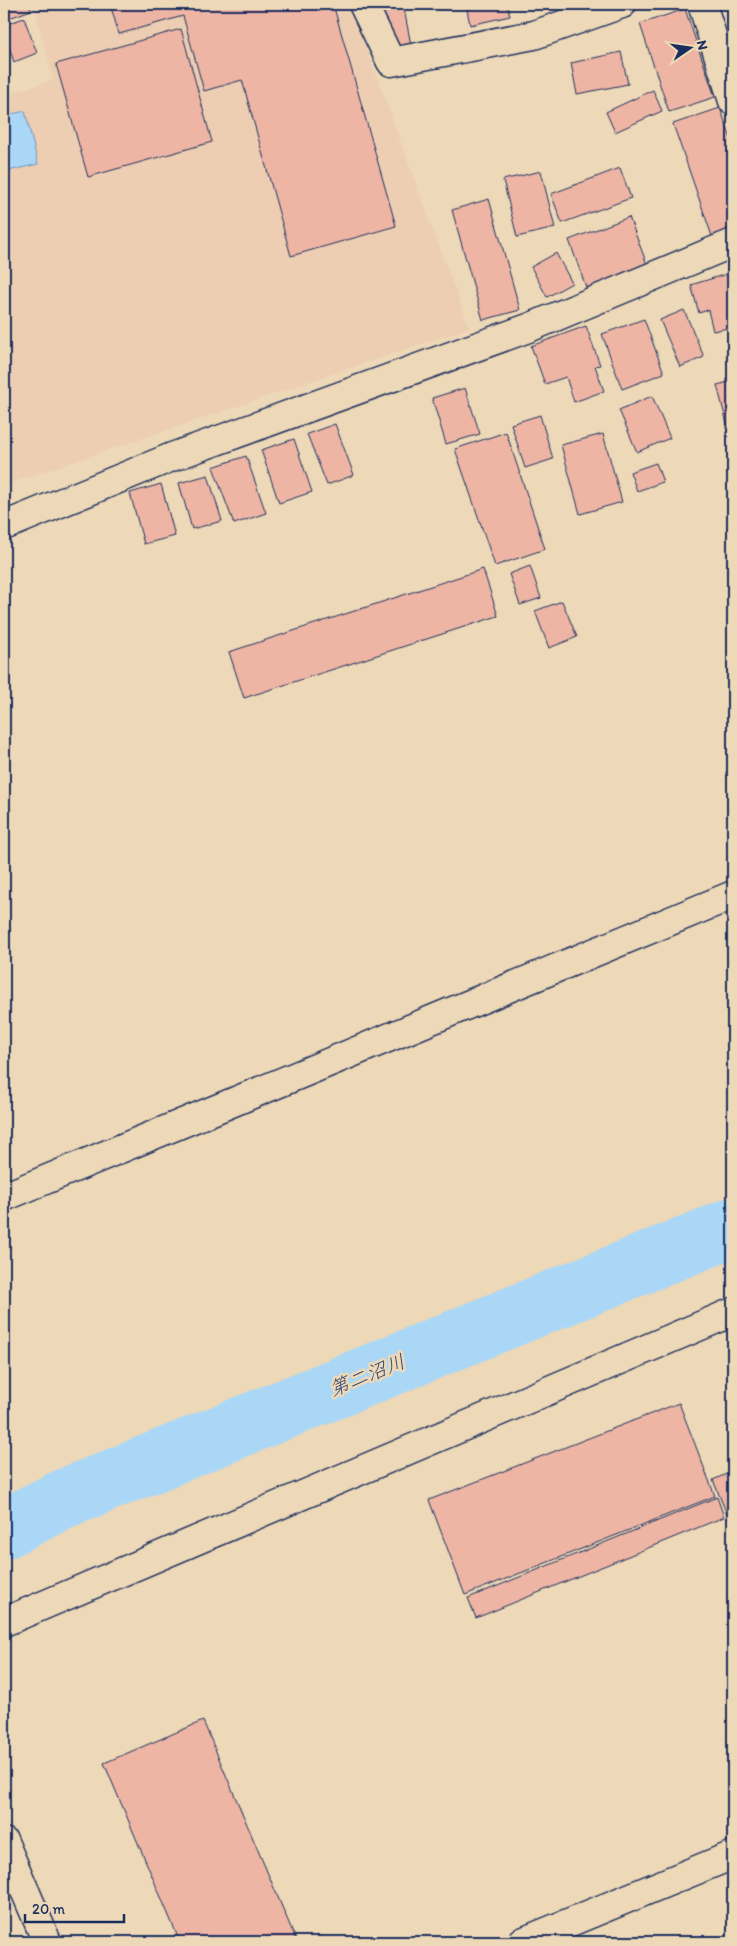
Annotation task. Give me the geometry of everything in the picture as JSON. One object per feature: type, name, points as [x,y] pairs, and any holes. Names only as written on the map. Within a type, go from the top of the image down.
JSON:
[{"type":"street","points":[[363,4],[391,62],[534,35],[622,4]]},
{"type":"street","points":[[702,4],[733,101]]},
{"type":"street","points":[[4,526],[172,457],[531,327],[733,243]]},
{"type":"street","points":[[4,1197],[733,895]]},
{"type":"street","points":[[4,1622],[733,1312]]},
{"type":"street","points":[[4,1842],[47,1942]]},
{"type":"street","points":[[522,1942],[733,1855]]},
{"type":"shaded area","points":[[34,4],[345,4],[358,26],[469,328],[4,485],[4,95],[53,80]]},
{"type":"water","points":[[25,111],[38,164],[4,172],[4,116]]},
{"type":"building","points":[[4,4],[29,4],[31,10],[4,20]]},
{"type":"building","points":[[110,4],[283,4],[285,9],[305,4],[333,4],[396,226],[291,256],[242,80],[204,91],[183,16],[119,34]]},
{"type":"building","points":[[376,4],[403,4],[411,45],[385,50]]},
{"type":"building","points":[[466,4],[507,4],[510,16],[470,25]]},
{"type":"building","points":[[685,9],[715,97],[669,112],[640,24]]},
{"type":"building","points":[[24,18],[37,53],[14,62],[4,32],[4,25]]},
{"type":"building","points":[[181,29],[212,142],[88,177],[56,64]]},
{"type":"building","points":[[621,52],[628,84],[577,94],[571,63]]},
{"type":"building","points":[[653,90],[662,111],[615,132],[606,112]]},
{"type":"building","points":[[720,108],[733,144],[733,232],[713,239],[673,124]]},
{"type":"building","points":[[620,168],[631,198],[562,223],[551,194]]},
{"type":"building","points":[[541,171],[555,228],[517,237],[503,180]]},
{"type":"building","points":[[489,199],[520,310],[483,320],[452,210]]},
{"type":"building","points":[[629,217],[648,267],[587,290],[569,240]]},
{"type":"building","points":[[556,253],[572,283],[547,297],[531,267]]},
{"type":"building","points":[[733,272],[733,327],[713,331],[708,310],[699,313],[691,285]]},
{"type":"building","points":[[684,310],[704,357],[680,367],[660,320]]},
{"type":"building","points":[[644,319],[664,373],[622,389],[602,334]]},
{"type":"building","points":[[586,326],[600,365],[595,366],[604,391],[574,402],[566,377],[545,384],[531,346]]},
{"type":"building","points":[[733,381],[733,447],[717,385]]},
{"type":"building","points":[[465,388],[480,434],[446,444],[432,398]]},
{"type":"building","points":[[652,396],[670,438],[637,452],[619,410]]},
{"type":"building","points":[[540,415],[553,459],[525,468],[511,424]]},
{"type":"building","points":[[335,424],[354,475],[327,485],[307,434]]},
{"type":"building","points":[[506,432],[545,549],[495,566],[455,449]]},
{"type":"building","points":[[603,434],[622,502],[580,514],[561,445]]},
{"type":"building","points":[[294,439],[312,492],[279,503],[261,450]]},
{"type":"building","points":[[246,456],[266,513],[234,524],[213,467]]},
{"type":"building","points":[[656,463],[663,482],[637,491],[630,472]]},
{"type":"building","points":[[208,475],[222,521],[192,529],[179,483]]},
{"type":"building","points":[[161,484],[175,536],[144,544],[130,493]]},
{"type":"building","points":[[530,566],[541,598],[520,605],[509,574]]},
{"type":"building","points":[[483,569],[498,616],[244,698],[229,652]]},
{"type":"building","points":[[562,601],[577,637],[549,648],[535,611]]},
{"type":"building","points":[[679,1403],[715,1496],[465,1595],[429,1500]]},
{"type":"building","points":[[733,1471],[733,1529],[713,1480]]},
{"type":"building","points":[[717,1497],[724,1517],[476,1618],[468,1598]]},
{"type":"building","points":[[203,1721],[297,1942],[218,1942],[216,1937],[204,1942],[180,1942],[104,1763]]},
{"type":"waterway","name":"第二沼川","points":[[4,1529],[66,1498],[733,1227]]}]
